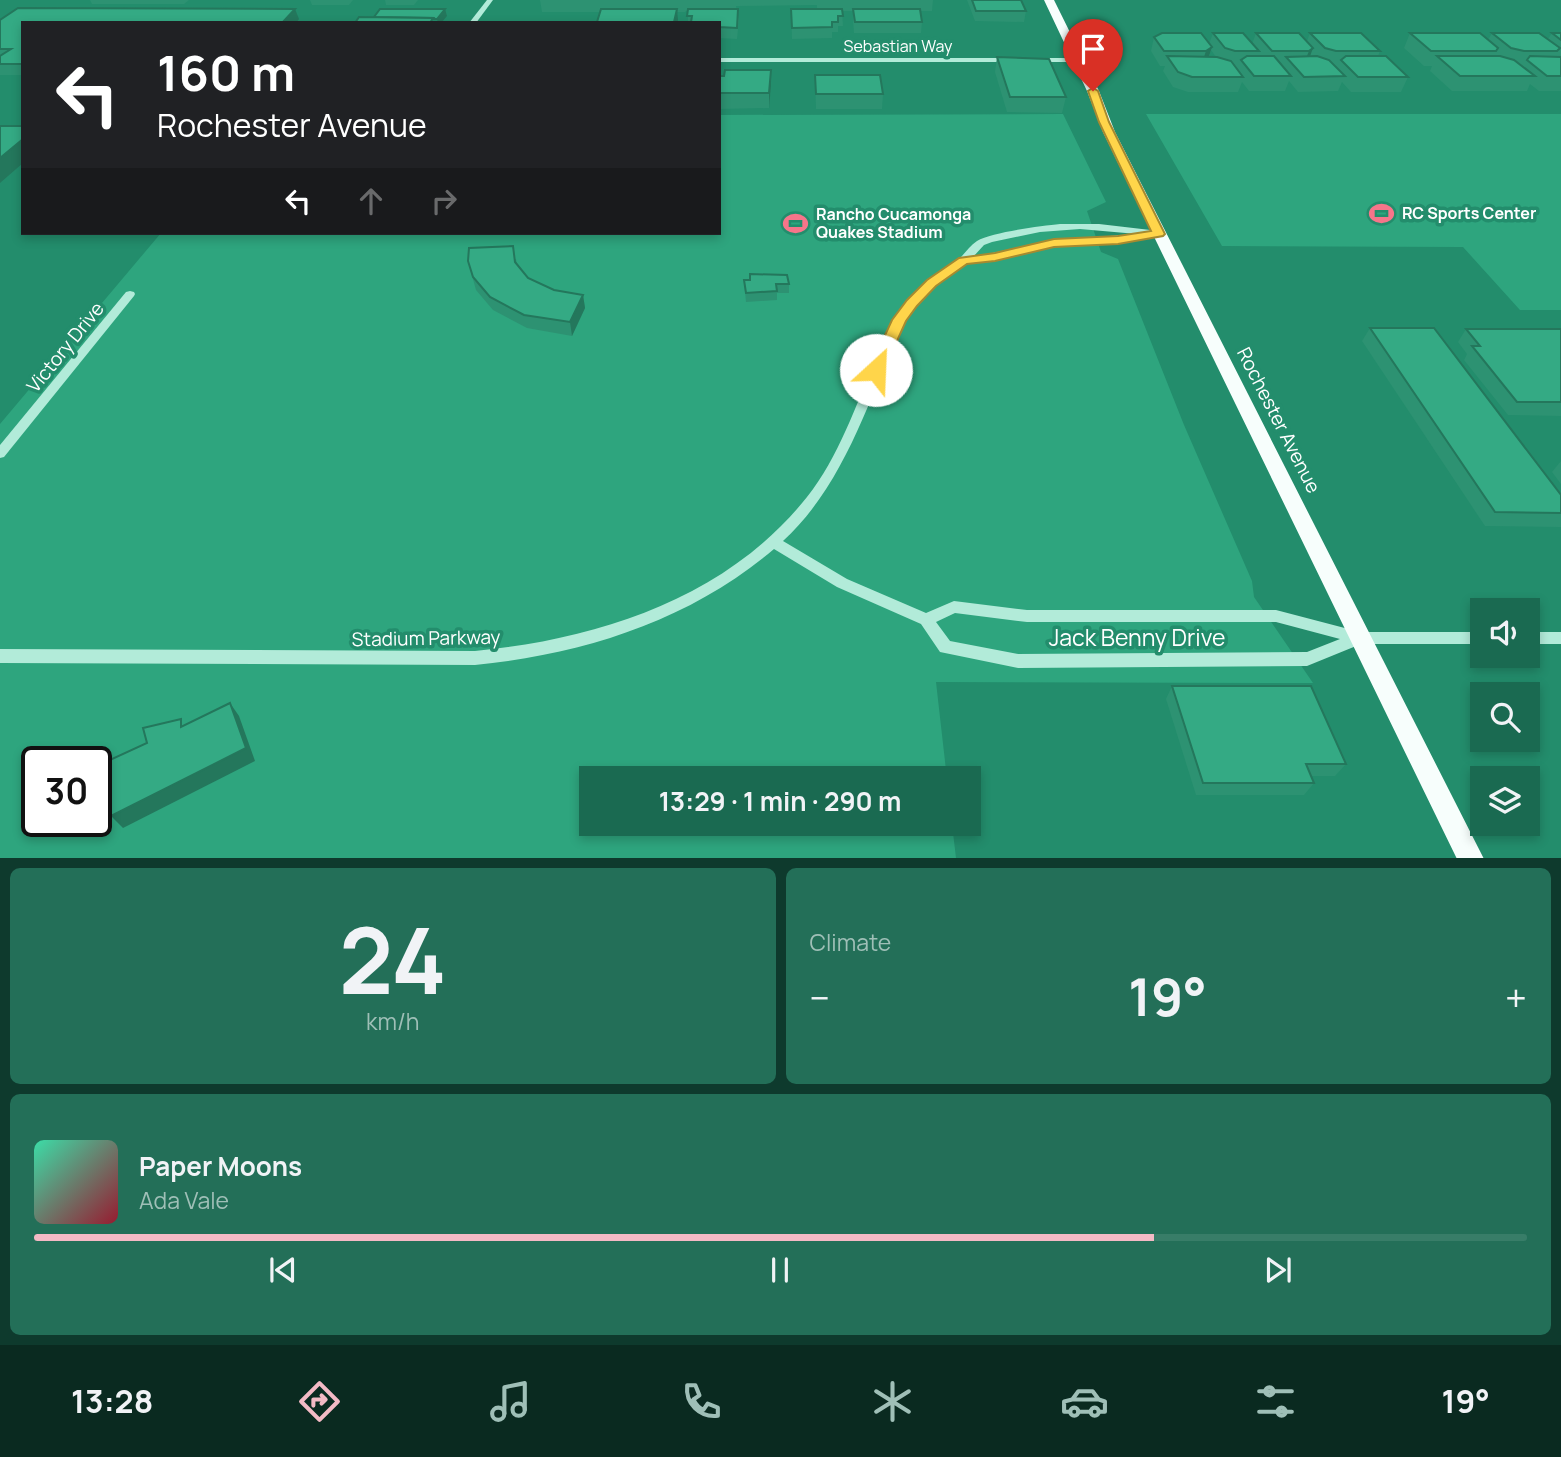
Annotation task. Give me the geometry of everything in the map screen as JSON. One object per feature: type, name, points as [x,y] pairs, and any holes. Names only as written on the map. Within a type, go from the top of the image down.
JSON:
[{"type":"main road","name":"Rochester Avenue","points":[[1049,0],[1159,234],[1470,858]]},
{"type":"street","points":[[474,21],[490,0]]},
{"type":"street","name":"Sebastian Way","points":[[721,60],[1077,60]]},
{"type":"street","name":"Stadium Parkway","points":[[0,656],[374,659],[504,656],[590,637],[651,617],[714,585],[774,542],[812,499],[833,466],[899,320],[931,283],[964,261],[981,243],[1012,234],[1055,227],[1109,226],[1159,234]]},
{"type":"street","name":"Stadium Parkway","points":[[964,261],[995,257],[1054,243],[1118,240],[1159,234]]},
{"type":"street","name":"Victory Drive","points":[[0,454],[130,294]]},
{"type":"street","name":"Jack Benny Drive","points":[[774,542],[842,583],[926,620],[945,647],[1018,661],[1307,659],[1360,638]]},
{"type":"street","name":"Jack Benny Drive","points":[[926,620],[954,607],[1027,616],[1276,616],[1360,638],[1470,638]]},
{"type":"street","points":[[1540,638],[1561,638]]},
{"type":"green space","points":[[1063,114],[1106,202],[1087,211],[1101,252],[1118,259],[1184,425],[1252,581],[1254,597],[1313,683],[936,682],[946,766],[579,766],[579,836],[953,836],[956,858],[0,858],[0,424],[159,235],[721,235],[721,115]]},
{"type":"green space","name":"RC Sports Center","points":[[1146,114],[1561,114],[1561,310],[1520,310],[1463,247],[1222,246]]},
{"type":"building","points":[[972,0],[1021,0],[1026,11],[976,11]]},
{"type":"building","points":[[18,8],[295,9],[284,21],[21,21],[21,64],[0,64],[0,56],[11,49],[0,49],[0,20]]},
{"type":"building","points":[[380,9],[445,9],[437,19],[374,17]]},
{"type":"building","points":[[601,9],[677,9],[674,21],[597,21]]},
{"type":"building","points":[[688,9],[738,9],[737,28],[721,27],[721,21],[691,21],[692,16],[687,16]]},
{"type":"building","points":[[791,9],[842,9],[843,16],[838,16],[838,22],[832,22],[832,27],[792,28]]},
{"type":"building","points":[[853,9],[920,9],[922,22],[855,22]]},
{"type":"building","points":[[359,17],[433,18],[431,21],[356,21]]},
{"type":"building","points":[[1162,33],[1201,33],[1212,47],[1206,51],[1164,51],[1154,37]]},
{"type":"building","points":[[1213,33],[1243,33],[1259,51],[1235,51],[1225,48]]},
{"type":"building","points":[[1256,33],[1299,33],[1313,48],[1309,51],[1272,51]]},
{"type":"building","points":[[1310,33],[1361,33],[1380,51],[1336,51],[1325,48]]},
{"type":"building","points":[[1410,33],[1480,33],[1498,48],[1496,51],[1431,51]]},
{"type":"building","points":[[1492,33],[1539,33],[1560,48],[1557,51],[1524,51],[1511,48]]},
{"type":"building","points":[[1552,33],[1561,33],[1561,40]]},
{"type":"building","points":[[1167,56],[1217,57],[1231,61],[1243,77],[1192,77],[1178,72]]},
{"type":"building","points":[[1247,56],[1274,56],[1291,76],[1254,76],[1241,60]]},
{"type":"building","points":[[1317,56],[1329,60],[1345,76],[1304,77],[1286,57]]},
{"type":"building","points":[[1346,56],[1386,56],[1408,77],[1358,77],[1341,60]]},
{"type":"building","points":[[1437,56],[1500,56],[1514,60],[1535,76],[1460,76]]},
{"type":"building","points":[[1530,56],[1561,57],[1561,76],[1547,76],[1527,60]]},
{"type":"building","points":[[997,57],[1049,59],[1066,97],[1010,97]]},
{"type":"building","points":[[725,70],[771,70],[769,93],[721,93],[721,76],[724,76]]},
{"type":"building","points":[[815,75],[880,75],[883,94],[816,94]]},
{"type":"building","points":[[0,126],[21,126],[21,141],[0,158]]},
{"type":"building","points":[[513,246],[515,262],[528,278],[554,290],[583,295],[570,322],[524,315],[490,297],[473,277],[468,261],[469,248]]},
{"type":"building","points":[[750,274],[787,275],[789,284],[776,284],[777,291],[746,293],[744,280],[750,280]]},
{"type":"building","points":[[1370,328],[1434,328],[1561,495],[1561,513],[1495,512]]},
{"type":"building","points":[[1466,329],[1561,329],[1561,402],[1517,402],[1472,346],[1480,346]]},
{"type":"building","points":[[1172,686],[1311,686],[1346,764],[1306,764],[1314,783],[1203,783]]},
{"type":"building","points":[[230,703],[246,748],[112,815],[112,759],[147,743],[143,728],[181,719],[181,727]]},
{"type":"place","name":"RC Sports Center","points":[[1382,213]]},
{"type":"place","name":"Rancho Cucamonga Quakes Stadium","points":[[796,223]]},
{"type":"route","points":[[876,370],[899,320],[912,303],[931,283],[964,261],[995,257],[1054,243],[1118,240],[1159,234],[1104,122],[1093,91]]}]
